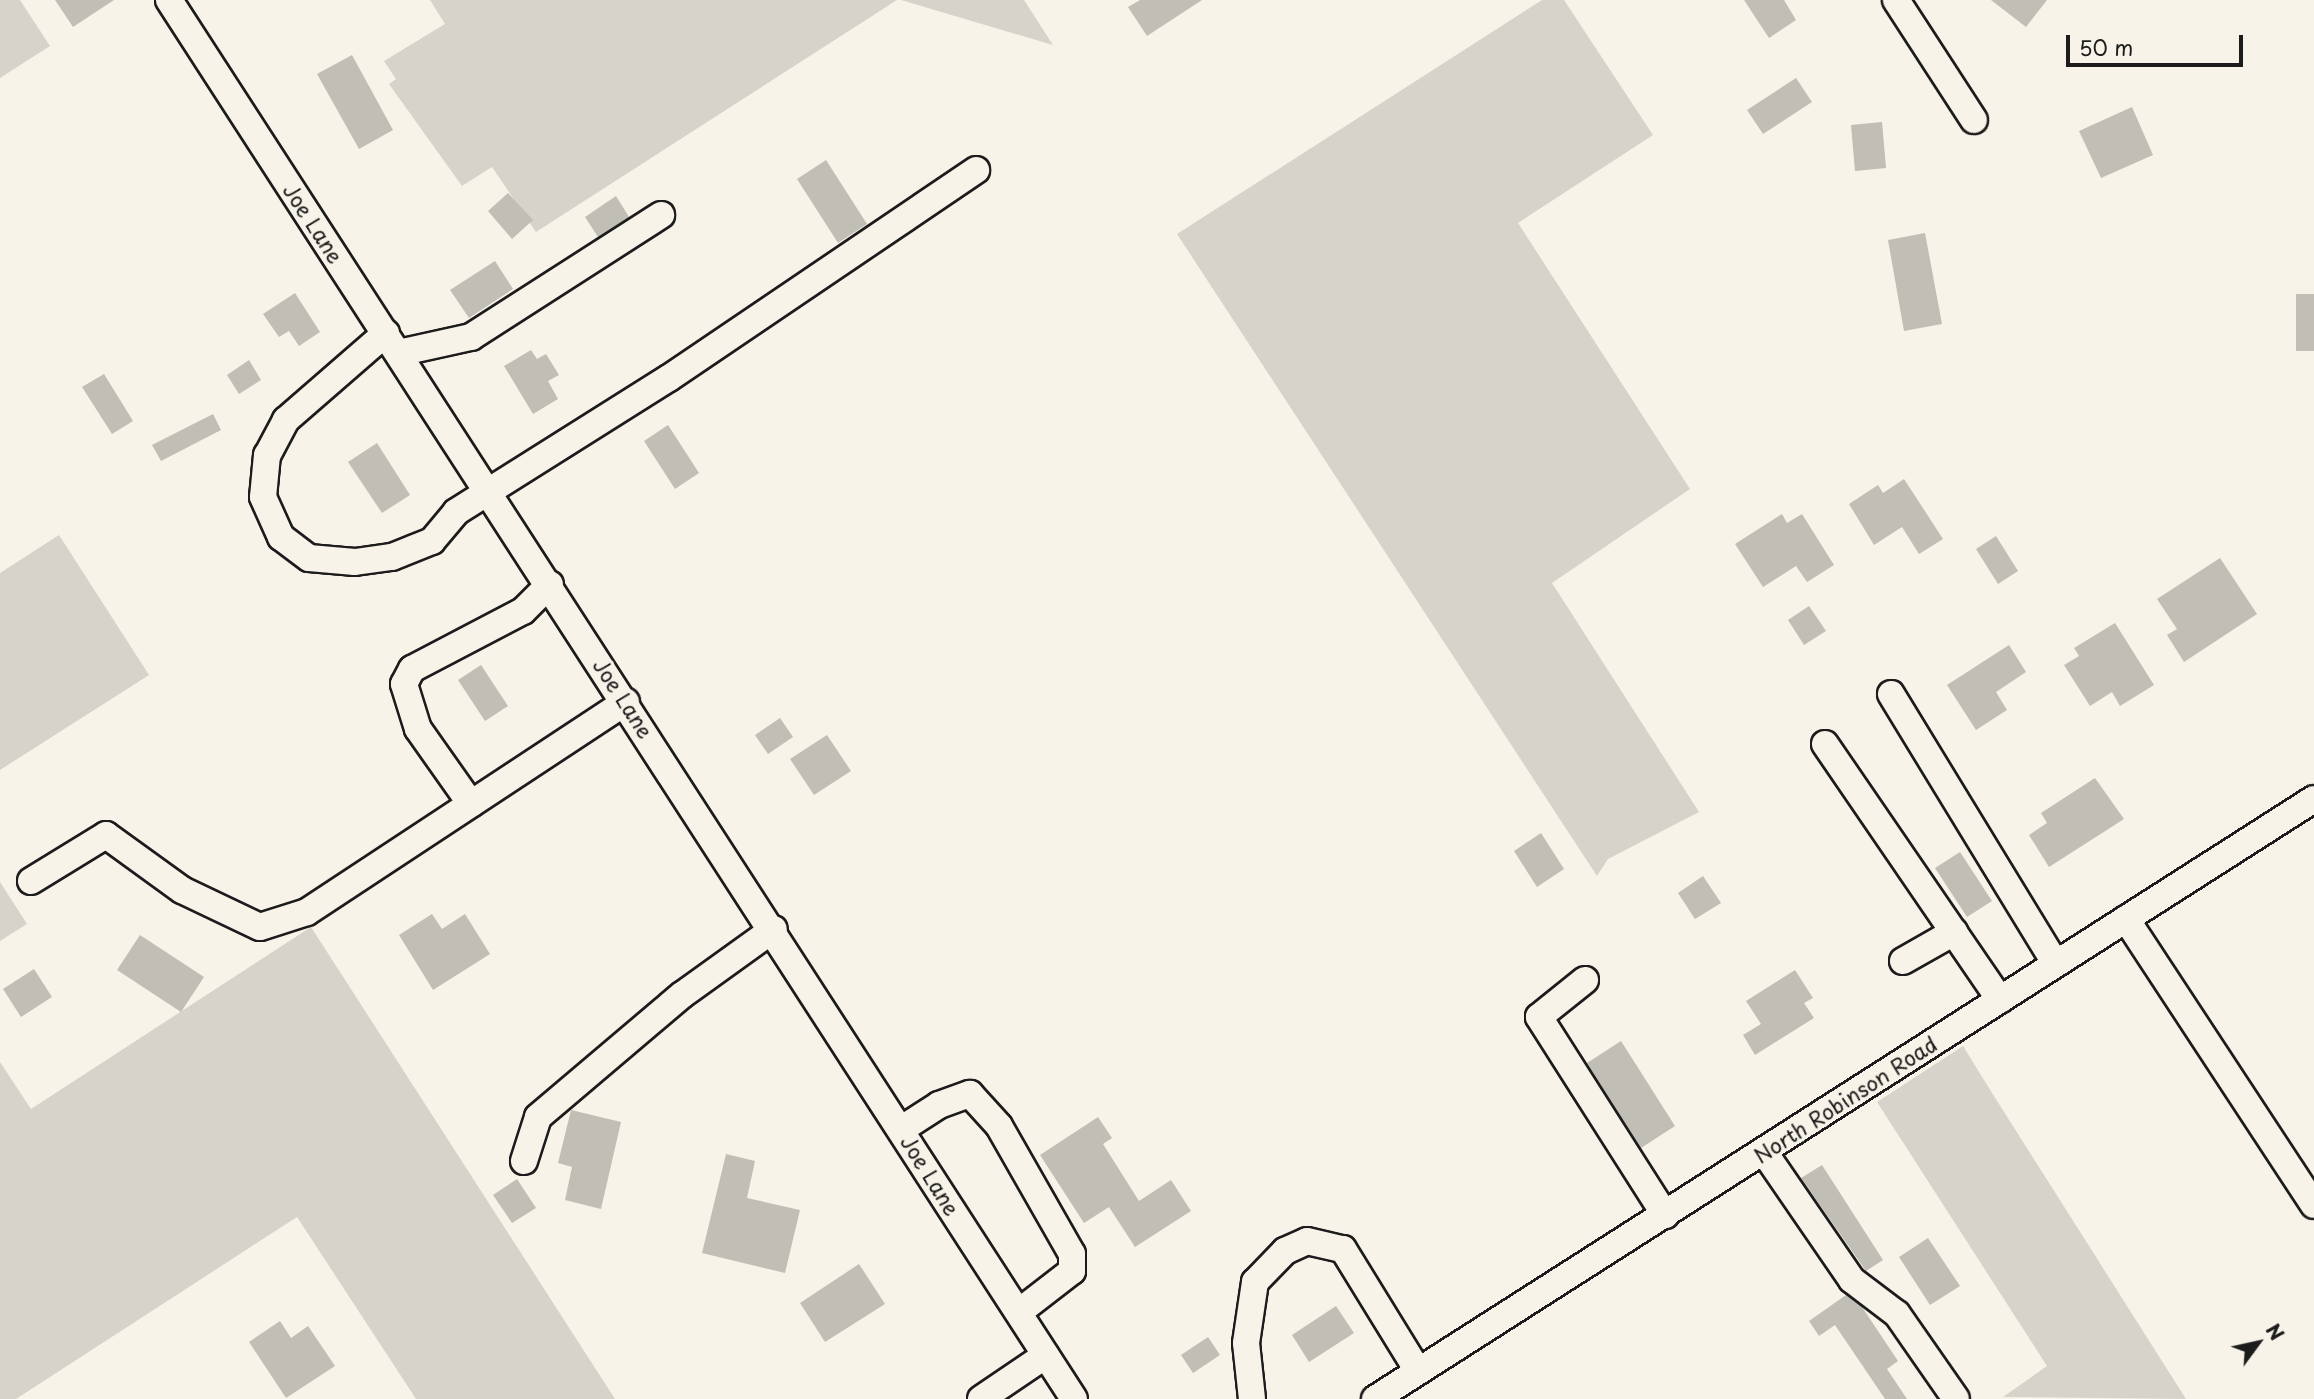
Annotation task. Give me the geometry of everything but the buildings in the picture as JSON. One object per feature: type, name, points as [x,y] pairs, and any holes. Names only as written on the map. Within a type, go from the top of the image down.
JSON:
[{"type":"street","name":"Joe Lane","points":[[169,0],[774,929],[1074,1399]]},
{"type":"street","points":[[1896,0],[1974,120]]},
{"type":"street","points":[[661,215],[471,337],[392,343],[286,420],[267,455],[263,496],[281,537],[309,558],[355,562],[392,557],[432,541],[456,512],[490,493],[976,170]]},
{"type":"street","points":[[471,804],[418,729],[404,684],[412,669],[523,611],[550,584]]},
{"type":"street","points":[[1891,694],[2056,964]]},
{"type":"street","points":[[31,881],[106,835],[182,890],[260,927],[307,912],[626,702]]},
{"type":"street","points":[[1825,744],[2000,1000]]},
{"type":"street","name":"North Robinson Road","points":[[1375,1399],[2314,799]]},
{"type":"street","points":[[2126,919],[2314,1205]]},
{"type":"street","points":[[524,1161],[538,1117],[682,995],[774,929]]},
{"type":"street","points":[[1903,961],[1954,932]]},
{"type":"street","points":[[1585,980],[1539,1017],[1665,1215]]},
{"type":"street","points":[[902,1129],[939,1105],[971,1094],[999,1126],[1072,1254],[1072,1271],[1019,1312]]},
{"type":"street","points":[[1764,1152],[1852,1280],[1897,1314],[1956,1399]]},
{"type":"street","points":[[1252,1399],[1246,1343],[1255,1282],[1285,1251],[1307,1241],[1343,1249],[1418,1371]]},
{"type":"street","points":[[981,1399],[1046,1355]]},
{"type":"shaded area","points":[[0,0],[20,0],[50,46],[0,78]]},
{"type":"shaded area","points":[[430,0],[897,0],[536,232],[492,167],[462,186],[389,84],[396,79],[384,61],[445,24]]},
{"type":"shaded area","points":[[901,0],[1024,0],[1053,45]]},
{"type":"shaded area","points":[[1542,0],[1564,0],[1653,135],[1518,223],[1690,489],[1552,583],[1699,812],[1608,859],[1597,876],[1177,234]]},
{"type":"shaded area","points":[[59,535],[149,675],[0,770],[0,573]]},
{"type":"shaded area","points":[[0,882],[27,924],[0,941]]},
{"type":"shaded area","points":[[311,927],[615,1399],[416,1399],[297,1217],[16,1399],[0,1399],[0,1062],[31,1109]]},
{"type":"shaded area","points":[[1963,1046],[2186,1399],[2003,1397],[2047,1366],[1877,1102]]}]
